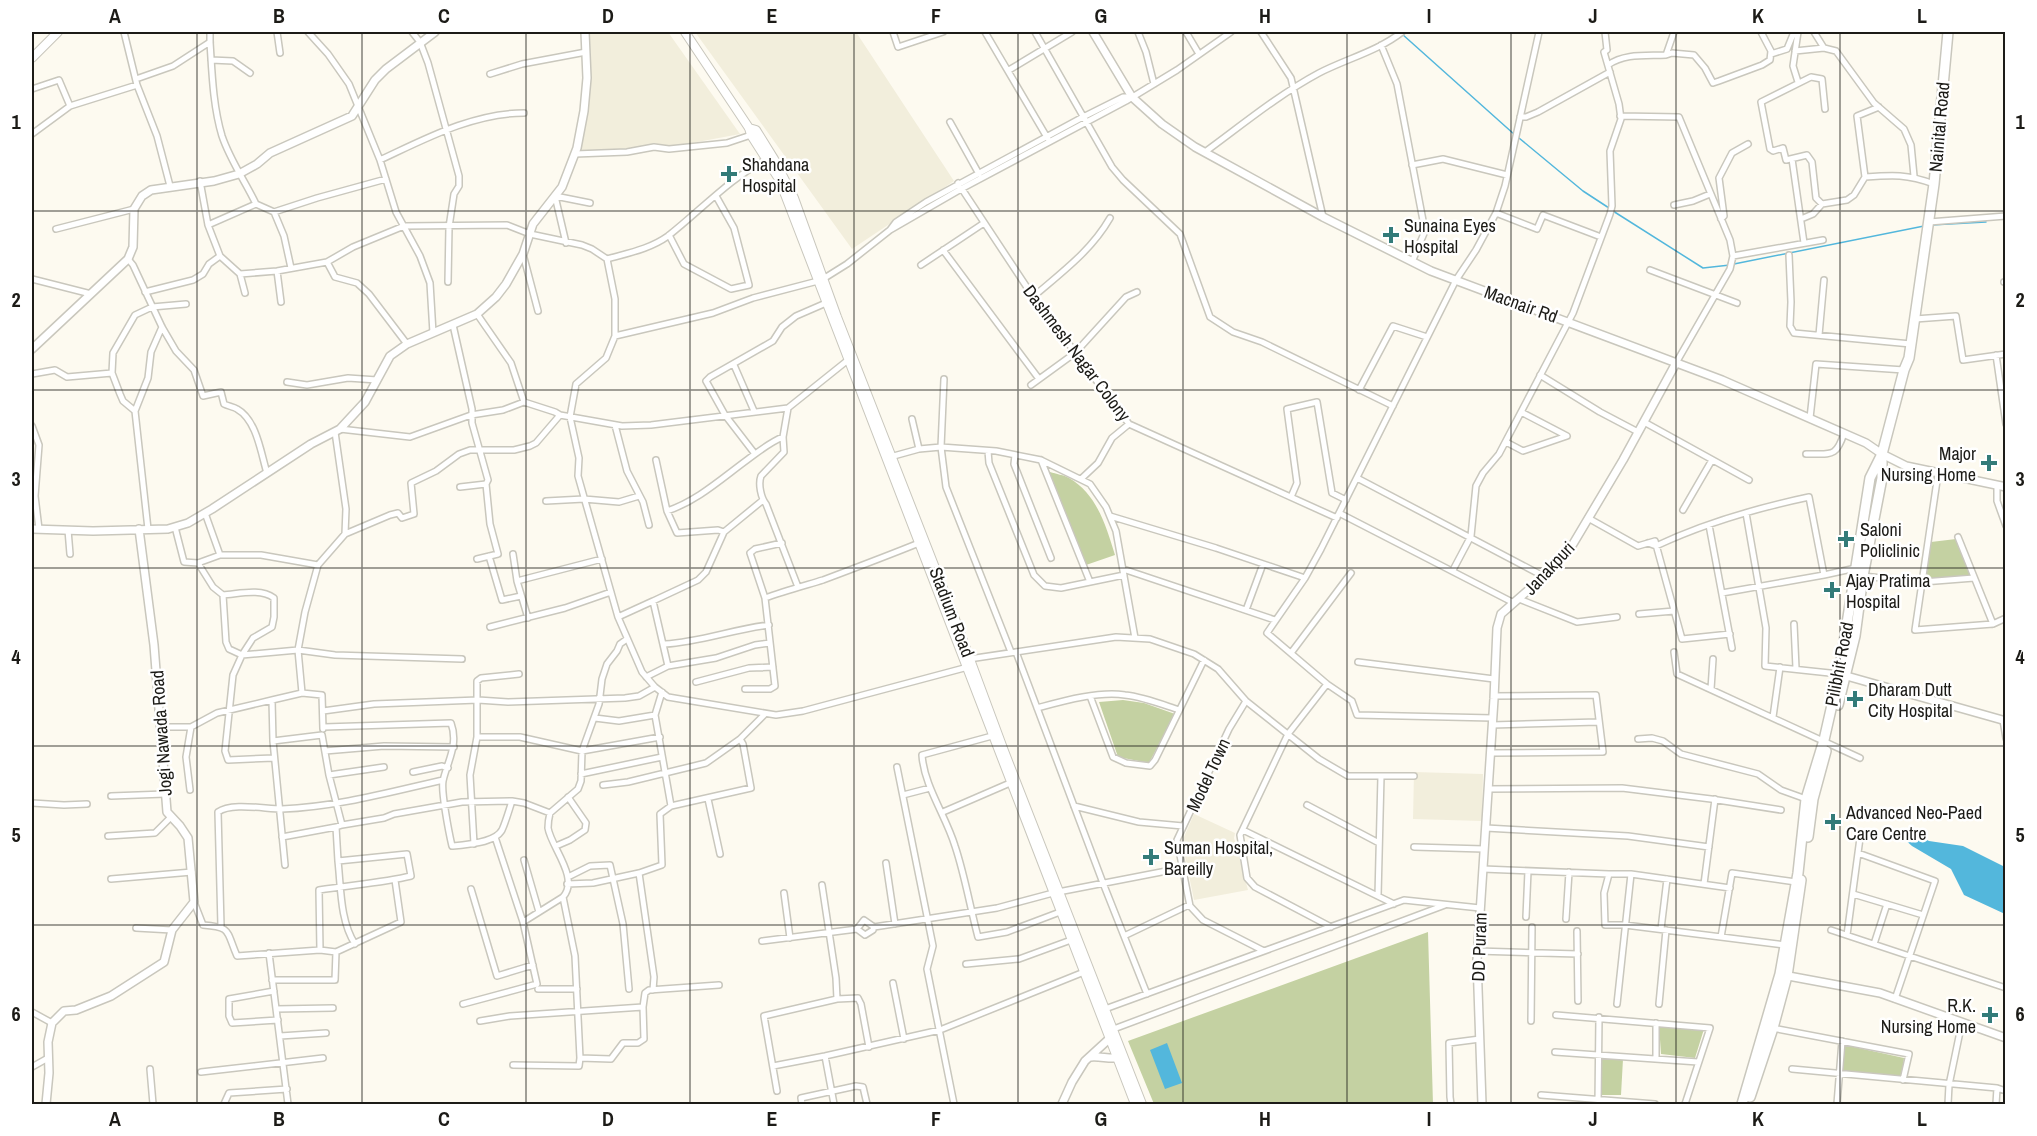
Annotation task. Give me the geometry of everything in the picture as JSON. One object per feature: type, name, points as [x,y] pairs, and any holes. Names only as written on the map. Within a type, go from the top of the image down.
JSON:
[{"type":"highway","name":"Nainital Road","points":[[1928,224],[1934,184],[1948,32]]},
{"type":"highway","points":[[1882,454],[1909,358],[1928,224]]},
{"type":"highway","name":"Pilibhit Road","points":[[1742,1104],[1769,1027],[1783,975],[1785,945],[1796,882],[1806,799],[1826,741],[1842,675],[1858,573],[1882,478],[1882,454]]},
{"type":"highway","points":[[1783,975],[1813,799],[1826,741]]},
{"type":"highway","points":[[1748,1104],[1769,1027]]},
{"type":"main road","points":[[32,58],[58,32]]},
{"type":"main road","name":"Stadium Road","points":[[685,32],[743,118],[786,197],[968,663],[1056,893],[1060,912],[1120,1057],[1135,1104]]},
{"type":"main road","name":"Stadium Road","points":[[750,131],[756,130],[786,179],[826,303],[968,663],[1010,783],[1105,1010],[1111,1034]]},
{"type":"main road","name":"Stadium Road","points":[[1120,1057],[1142,1104]]},
{"type":"street","points":[[124,32],[136,82],[157,136],[170,186]]},
{"type":"street","points":[[210,32],[216,107],[223,137],[239,174],[256,204],[274,212],[386,179]]},
{"type":"street","points":[[277,32],[280,53]]},
{"type":"street","points":[[308,32],[349,84],[380,160],[396,212],[420,256],[430,283],[433,333]]},
{"type":"street","points":[[411,32],[420,42],[428,63],[459,176],[459,186],[454,195],[449,226],[448,282]]},
{"type":"street","points":[[32,349],[128,260],[133,247],[134,209],[142,196],[151,190],[200,181],[214,181],[239,174],[257,164],[270,153],[352,116],[375,80],[435,32]]},
{"type":"street","points":[[32,426],[39,445],[40,458],[34,471],[35,529],[68,530],[168,529],[188,523],[311,444],[338,430],[365,402],[390,356],[407,345],[477,314],[501,290],[522,254],[533,224],[562,187],[575,154],[584,111],[587,78],[585,32]]},
{"type":"street","points":[[893,32],[898,47],[943,32]]},
{"type":"street","points":[[986,32],[1048,139]]},
{"type":"street","points":[[1035,32],[1112,167],[1180,234],[1210,316],[1233,332],[1263,342],[1393,406]]},
{"type":"street","points":[[1009,70],[1072,32]]},
{"type":"street","name":"Macnair Rd","points":[[1093,32],[1132,97],[1162,124],[1204,152],[1323,217],[1412,262],[1676,363],[1810,418],[1866,443],[1906,466],[2006,487]]},
{"type":"street","points":[[1138,32],[1154,84]]},
{"type":"street","points":[[1186,32],[1199,54]]},
{"type":"street","points":[[615,336],[713,313],[753,298],[820,280],[847,264],[908,213],[1132,97],[1231,32]]},
{"type":"street","points":[[1261,32],[1291,78],[1323,217]]},
{"type":"street","points":[[1539,32],[1507,175],[1496,213],[1456,280],[1305,578],[1266,633],[1327,684],[1352,701],[1357,715],[1493,722],[1598,722]]},
{"type":"street","points":[[1453,570],[1471,536],[1476,486],[1506,442],[1573,313],[1610,214],[1612,206],[1610,151],[1620,116],[1604,52],[1606,50],[1605,32]]},
{"type":"street","points":[[1666,55],[1674,32]]},
{"type":"street","points":[[1608,65],[1617,58],[1626,57],[1672,53],[1694,56],[1713,83],[1770,60],[1771,54],[1761,32]]},
{"type":"street","points":[[1771,54],[1787,49],[1796,32]]},
{"type":"street","points":[[1796,32],[1793,66],[1798,82]]},
{"type":"street","points":[[1814,32],[1824,48]]},
{"type":"street","points":[[1204,152],[1294,88],[1380,45],[1399,33]]},
{"type":"street","points":[[32,134],[70,106],[173,66],[210,42]]},
{"type":"street","points":[[1380,45],[1396,84],[1425,231],[1412,262]]},
{"type":"street","points":[[1795,51],[1824,48],[1836,51],[1879,107],[1904,129],[1911,145],[1914,176]]},
{"type":"street","points":[[490,74],[522,64],[586,52]]},
{"type":"street","points":[[211,60],[228,59],[250,73]]},
{"type":"street","points":[[1520,117],[1538,112],[1610,72]]},
{"type":"street","points":[[1822,204],[1816,198],[1812,162],[1807,155],[1786,159],[1783,148],[1773,151],[1770,149],[1761,102],[1811,77],[1822,79],[1825,108]]},
{"type":"street","points":[[32,89],[59,80],[70,106]]},
{"type":"street","points":[[1801,219],[1812,214],[1822,204],[1847,200],[1854,195],[1865,177],[1857,116],[1879,107]]},
{"type":"street","points":[[380,160],[446,129],[503,113],[524,113]]},
{"type":"street","points":[[1620,116],[1679,117],[1730,240],[1733,259],[1730,268],[1676,363]]},
{"type":"street","points":[[950,122],[980,175]]},
{"type":"street","points":[[575,154],[727,143],[750,131]]},
{"type":"street","points":[[1721,219],[1724,216],[1719,178],[1732,153],[1748,144]]},
{"type":"street","points":[[607,259],[646,248],[669,235],[757,164],[767,159]]},
{"type":"street","points":[[1412,165],[1443,159],[1507,175]]},
{"type":"street","points":[[1792,159],[1804,243]]},
{"type":"street","points":[[1865,177],[1914,176],[1934,184]]},
{"type":"street","points":[[200,181],[208,225],[220,256],[240,274],[245,293]]},
{"type":"street","name":"Dashmesh Nagar Colony","points":[[959,186],[1034,297],[1129,424],[1292,497],[1338,515],[1517,601],[1577,622],[1617,618]]},
{"type":"street","points":[[1674,205],[1710,194]]},
{"type":"street","points":[[555,196],[590,203]]},
{"type":"street","points":[[555,196],[566,243]]},
{"type":"street","points":[[669,235],[684,264],[731,289],[750,285],[734,228],[716,196]]},
{"type":"street","points":[[208,225],[256,204]]},
{"type":"street","points":[[56,229],[134,209]]},
{"type":"street","points":[[274,212],[284,236],[291,268]]},
{"type":"street","points":[[1496,213],[1537,229],[1543,215],[1601,237]]},
{"type":"street","points":[[1928,224],[2006,216]]},
{"type":"street","points":[[1034,297],[1085,252],[1099,237],[1110,218]]},
{"type":"street","points":[[921,265],[984,224]]},
{"type":"street","points":[[240,274],[278,271],[327,262],[352,247],[404,226],[507,225],[530,234],[592,249],[607,259],[615,299],[615,336],[606,358],[576,384],[570,417],[579,458],[578,476],[618,617],[642,672],[668,698],[776,715],[803,711],[1013,652],[1116,637],[1150,639],[1194,654],[1218,669],[1246,701],[1319,759],[1348,776],[1414,776]]},
{"type":"street","points":[[1733,259],[1823,240]]},
{"type":"street","points":[[943,250],[1039,380]]},
{"type":"street","points":[[522,254],[538,311]]},
{"type":"street","points":[[1789,255],[1790,326],[1794,333],[1911,344]]},
{"type":"street","points":[[145,292],[193,280],[203,274],[209,264],[220,256]]},
{"type":"street","points":[[128,260],[133,265],[176,351],[194,370],[203,396],[221,392],[224,404],[245,415],[254,430],[267,473]]},
{"type":"street","points":[[327,262],[335,277],[357,284],[369,294],[407,345]]},
{"type":"street","points":[[1650,270],[1737,303]]},
{"type":"street","points":[[278,271],[281,302]]},
{"type":"street","points":[[32,279],[91,294]]},
{"type":"street","points":[[1819,335],[1824,280]]},
{"type":"street","points":[[1031,385],[1075,353],[1126,297],[1137,292]]},
{"type":"street","points":[[755,454],[725,415],[706,381],[772,341],[782,327],[796,316],[826,303]]},
{"type":"street","points":[[135,411],[123,401],[112,373],[113,353],[135,315],[152,307],[186,304]]},
{"type":"street","points":[[477,314],[511,363],[524,402]]},
{"type":"street","points":[[1915,319],[1956,316],[1963,360],[2006,354]]},
{"type":"street","points":[[453,325],[479,451],[488,480],[486,484],[490,524],[498,554],[477,559]]},
{"type":"street","points":[[1359,390],[1393,326],[1427,338]]},
{"type":"street","points":[[148,529],[135,411],[148,378],[152,352],[162,327]]},
{"type":"street","points":[[1996,355],[2006,424]]},
{"type":"street","points":[[338,430],[410,437],[471,415],[503,410],[524,402],[560,415],[615,425],[651,425],[788,408],[848,360]]},
{"type":"street","name":"Janakpuri","points":[[1488,789],[1497,628],[1501,614],[1545,576],[1573,544],[1676,363]]},
{"type":"street","points":[[1810,418],[1815,364],[1904,370]]},
{"type":"street","points":[[734,365],[754,411]]},
{"type":"street","points":[[32,375],[55,369],[67,377],[112,373]]},
{"type":"street","points":[[1540,375],[1600,412],[1638,432]]},
{"type":"street","points":[[287,382],[307,385],[348,378],[377,380]]},
{"type":"street","points":[[944,379],[940,447],[946,487],[1037,708],[1147,994]]},
{"type":"street","points":[[1292,497],[1297,483],[1287,409],[1317,402],[1332,493],[1346,500]]},
{"type":"street","points":[[788,408],[783,437],[784,452],[761,476],[760,480],[763,500],[798,587]]},
{"type":"street","points":[[1506,442],[1524,451],[1567,436],[1521,412]]},
{"type":"street","points":[[302,693],[298,650],[305,612],[318,565],[345,534],[390,515],[398,513],[402,518],[414,514],[411,483],[436,471],[459,454],[470,450],[514,450],[530,446],[536,443],[560,415]]},
{"type":"street","points":[[912,419],[919,449]]},
{"type":"street","points":[[1644,422],[1749,480]]},
{"type":"street","points":[[1081,479],[1098,463],[1112,438],[1129,424]]},
{"type":"street","points":[[615,425],[627,471],[643,502],[649,525]]},
{"type":"street","points":[[338,430],[346,509],[345,534]]},
{"type":"street","points":[[1806,454],[1835,453],[1839,449],[1844,433]]},
{"type":"street","points":[[667,511],[683,506],[755,454],[783,437]]},
{"type":"street","points":[[889,458],[919,449],[940,447],[988,451],[1041,460],[1090,484],[1106,507],[1116,531],[1135,638]]},
{"type":"street","points":[[988,451],[989,463],[1034,575],[1045,586],[1060,588],[1123,572],[1275,620]]},
{"type":"street","points":[[1015,455],[1014,464],[1051,558]]},
{"type":"street","points":[[656,460],[667,511],[676,533],[718,530],[724,532]]},
{"type":"street","points":[[1041,460],[1090,582]]},
{"type":"street","points":[[1683,510],[1712,460]]},
{"type":"street","points":[[1938,474],[1916,630],[1992,624],[2006,618]]},
{"type":"street","points":[[1357,478],[1545,576]]},
{"type":"street","points":[[460,487],[486,484]]},
{"type":"street","points":[[1996,485],[1997,501],[2006,526]]},
{"type":"street","points":[[546,501],[584,499],[619,502],[639,496]]},
{"type":"street","points":[[1656,546],[1691,530],[1772,505],[1809,497],[1824,575]]},
{"type":"street","points":[[618,617],[698,580],[706,572],[724,532],[763,500]]},
{"type":"street","points":[[205,513],[220,555]]},
{"type":"street","points":[[1746,513],[1766,628],[1765,666],[1842,675],[2004,720],[2006,738]]},
{"type":"street","points":[[1110,516],[1305,578]]},
{"type":"street","points":[[1588,518],[1638,546],[1655,541],[1682,639],[1730,634]]},
{"type":"street","points":[[1709,525],[1732,648]]},
{"type":"street","points":[[175,527],[184,562],[198,562],[220,555],[261,555],[318,565]]},
{"type":"street","name":"Jogi Nawada Road","points":[[139,529],[154,645],[167,812],[188,838],[194,902]]},
{"type":"street","points":[[68,530],[70,554]]},
{"type":"street","points":[[1958,537],[1992,624]]},
{"type":"street","points":[[745,689],[770,689],[775,686],[765,598],[750,553],[755,549],[782,543]]},
{"type":"street","points":[[765,598],[841,573],[919,543]]},
{"type":"street","points":[[513,554],[517,581],[528,618]]},
{"type":"street","points":[[489,556],[502,600],[521,596]]},
{"type":"street","points":[[517,581],[602,559]]},
{"type":"street","points":[[198,562],[213,587],[223,595],[250,592],[274,598],[272,627],[253,638],[233,675],[225,751],[228,760],[274,758]]},
{"type":"street","points":[[1246,610],[1263,564]]},
{"type":"street","points":[[1291,653],[1351,573]]},
{"type":"street","points":[[1722,593],[1824,575],[1858,573],[1923,582],[1974,578]]},
{"type":"street","points":[[490,627],[565,608],[610,592]]},
{"type":"street","points":[[223,595],[226,642],[229,649],[242,655],[298,650],[335,655],[462,659]]},
{"type":"street","points":[[653,601],[665,644],[668,666]]},
{"type":"street","points":[[1639,614],[1674,610]]},
{"type":"street","points":[[1794,624],[1796,668]]},
{"type":"street","points":[[665,644],[687,643],[745,628],[769,625]]},
{"type":"street","points":[[523,922],[567,893],[568,877],[548,828],[550,813],[578,789],[582,751],[595,718],[607,663],[620,644],[627,639]]},
{"type":"street","points":[[646,677],[668,666],[716,658],[755,645],[770,643]]},
{"type":"street","points":[[1674,651],[1677,674],[1860,758]]},
{"type":"street","points":[[1711,689],[1713,659]]},
{"type":"street","points":[[1090,696],[1113,757],[1126,764],[1150,766],[1204,660]]},
{"type":"street","points":[[1358,662],[1494,679]]},
{"type":"street","points":[[696,682],[748,668],[773,667]]},
{"type":"street","points":[[1773,717],[1780,667]]},
{"type":"street","points":[[474,844],[470,775],[477,737],[477,681],[482,678],[519,674]]},
{"type":"street","points":[[1327,684],[1288,734],[1240,835],[1242,859],[1247,878],[1255,887],[1331,927]]},
{"type":"street","points":[[323,711],[374,704],[478,700],[508,702],[639,696],[655,687]]},
{"type":"street","points":[[662,692],[655,715],[671,806]]},
{"type":"street","points":[[161,727],[191,727],[217,713],[302,693],[322,695],[324,728],[322,735],[339,826],[338,861],[341,887],[349,935],[355,944]]},
{"type":"street","points":[[1037,708],[1068,699],[1122,694],[1150,699],[1179,710]]},
{"type":"street","points":[[1491,753],[1604,752],[1596,695],[1494,696]]},
{"type":"street","points":[[272,700],[274,758],[285,865]]},
{"type":"street","name":"Model Town","points":[[1189,905],[1177,840],[1230,729],[1246,701]]},
{"type":"street","points":[[603,785],[628,783],[706,763],[740,739],[765,714]]},
{"type":"street","points":[[595,718],[619,721],[655,715]]},
{"type":"street","points":[[324,728],[451,723],[454,747],[446,777],[443,780],[452,846],[474,844],[495,837],[501,832],[512,801]]},
{"type":"street","points":[[190,790],[186,757],[191,727]]},
{"type":"street","points":[[273,741],[322,735]]},
{"type":"street","points":[[992,736],[922,755],[930,788],[943,812],[956,847],[978,937],[1034,924],[1060,912]]},
{"type":"street","points":[[477,737],[520,737],[582,751],[660,737]]},
{"type":"street","points":[[1638,739],[1652,738],[1663,741],[1681,754],[1758,774],[1781,790],[1806,799]]},
{"type":"street","points":[[567,885],[593,883],[639,873],[662,865],[658,817],[660,814],[671,806],[751,788],[743,744],[740,739]]},
{"type":"street","points":[[325,751],[384,746],[454,747]]},
{"type":"street","points":[[581,774],[662,757]]},
{"type":"street","points":[[413,772],[442,766],[448,768]]},
{"type":"street","points":[[897,766],[933,946],[927,969],[954,1104]]},
{"type":"street","points":[[329,775],[384,767]]},
{"type":"street","points":[[1378,896],[1381,776]]},
{"type":"street","points":[[221,926],[218,812],[223,808],[279,809],[336,803],[443,780]]},
{"type":"street","points":[[943,812],[1010,783]]},
{"type":"street","points":[[903,795],[930,788]]},
{"type":"street","points":[[1488,789],[1622,788],[1715,799],[1781,810]]},
{"type":"street","name":"DD Puram","points":[[1482,1104],[1478,951],[1488,789]]},
{"type":"street","points":[[111,796],[165,794]]},
{"type":"street","points":[[556,846],[585,830],[586,823],[568,797]]},
{"type":"street","points":[[708,799],[720,854]]},
{"type":"street","points":[[1704,884],[1715,799]]},
{"type":"street","points":[[282,837],[384,818],[394,814],[471,802],[512,801],[550,813]]},
{"type":"street","points":[[32,802],[64,805],[87,804]]},
{"type":"street","points":[[1307,805],[1379,843]]},
{"type":"street","points":[[1074,806],[1139,822],[1184,826]]},
{"type":"street","points":[[108,836],[155,833],[171,817]]},
{"type":"street","points":[[1486,828],[1628,836],[1709,847]]},
{"type":"street","points":[[1243,830],[1394,904]]},
{"type":"street","points":[[463,1004],[537,984],[523,922],[495,837]]},
{"type":"street","points":[[1847,935],[1860,838]]},
{"type":"street","points":[[1414,847],[1484,849]]},
{"type":"street","points":[[1858,853],[1935,881],[1895,999]]},
{"type":"street","points":[[320,950],[319,890],[411,876],[407,854],[338,861]]},
{"type":"street","points":[[524,860],[539,912]]},
{"type":"street","points":[[886,863],[895,924]]},
{"type":"street","points":[[568,877],[590,866],[610,865],[623,924],[628,989]]},
{"type":"street","points":[[762,941],[857,929],[864,920],[874,927],[972,913],[1056,893],[1182,868]]},
{"type":"street","points":[[1483,869],[1631,874],[1730,888]]},
{"type":"street","points":[[1526,917],[1528,871]]},
{"type":"street","points":[[111,879],[192,872]]},
{"type":"street","points":[[1566,919],[1569,872]]},
{"type":"street","points":[[639,873],[654,977],[653,990]]},
{"type":"street","points":[[1721,937],[1732,873],[1796,882]]},
{"type":"street","points":[[1609,874],[1604,893],[1605,925],[1625,925],[1785,945]]},
{"type":"street","points":[[1617,1004],[1631,874]]},
{"type":"street","points":[[1659,1004],[1667,879]]},
{"type":"street","points":[[194,902],[203,925],[221,926],[226,929],[237,956],[320,950],[336,952],[401,922],[395,880]]},
{"type":"street","points":[[822,885],[837,999]]},
{"type":"street","points":[[471,889],[497,976],[533,965]]},
{"type":"street","points":[[784,893],[790,938]]},
{"type":"street","points":[[1853,894],[1923,915]]},
{"type":"street","points":[[513,1065],[579,1066],[575,956],[563,897]]},
{"type":"street","points":[[1105,1010],[1404,900],[1480,908]]},
{"type":"street","points":[[46,1104],[49,1073],[48,1042],[52,1023],[64,1011],[76,1010],[111,996],[164,962],[172,930],[194,902]]},
{"type":"street","points":[[1874,944],[1887,904]]},
{"type":"street","points":[[1124,936],[1189,905],[1203,920],[1264,951]]},
{"type":"street","points":[[1062,1104],[1085,1061],[1111,1034],[1447,905]]},
{"type":"street","points":[[857,929],[865,935],[874,927]]},
{"type":"street","points":[[1531,1021],[1532,927]]},
{"type":"street","points":[[136,928],[172,930]]},
{"type":"street","points":[[1831,930],[2006,988]]},
{"type":"street","points":[[1578,931],[1578,1001]]},
{"type":"street","points":[[966,964],[1019,959],[1071,940]]},
{"type":"street","points":[[1478,951],[1578,954]]},
{"type":"street","points":[[272,980],[335,980],[336,952]]},
{"type":"street","points":[[269,953],[288,1104]]},
{"type":"street","points":[[773,1066],[940,1030],[1084,972]]},
{"type":"street","points":[[1783,975],[1880,993],[2006,1038]]},
{"type":"street","points":[[893,983],[904,1039]]},
{"type":"street","points":[[580,1058],[610,1059],[623,1043],[638,1043],[644,1039],[645,993],[653,990],[719,985]]},
{"type":"street","points":[[538,989],[577,988]]},
{"type":"street","points":[[274,991],[229,999],[229,1016],[232,1023],[278,1020]]},
{"type":"street","points":[[777,1091],[764,1016],[837,999],[858,998],[868,1047]]},
{"type":"street","points":[[480,1021],[510,1016],[643,1006]]},
{"type":"street","points":[[276,1009],[333,1008]]},
{"type":"street","points":[[32,1012],[52,1023]]},
{"type":"street","points":[[1556,1015],[1710,1028],[1685,1104]]},
{"type":"street","points":[[1598,1102],[1599,1017]]},
{"type":"street","points":[[1948,1104],[1948,1084],[1962,1022]]},
{"type":"street","points":[[1656,1023],[1656,1059]]},
{"type":"street","points":[[1769,1027],[1909,1054],[1903,1080]]},
{"type":"street","points":[[280,1036],[326,1033]]},
{"type":"street","points":[[1451,1104],[1449,1042],[1480,1039]]},
{"type":"street","points":[[1837,1104],[1842,1041]]},
{"type":"street","points":[[1555,1052],[1698,1062]]},
{"type":"street","points":[[825,1056],[834,1104]]},
{"type":"street","points":[[1091,1057],[1120,1057]]},
{"type":"street","points":[[32,1067],[48,1058]]},
{"type":"street","points":[[201,1072],[322,1058]]},
{"type":"street","points":[[150,1069],[153,1104]]},
{"type":"street","points":[[1792,1070],[2006,1090]]},
{"type":"street","points":[[802,1104],[801,1098],[856,1086],[863,1087],[867,1104]]},
{"type":"street","points":[[1996,1104],[1997,1088]]},
{"type":"street","points":[[224,1104],[229,1093],[287,1089]]},
{"type":"street","points":[[1541,1095],[1598,1102],[1655,1104]]},
{"type":"shaded area","points":[[589,32],[668,32],[740,134],[676,146],[659,145],[579,153],[589,89]]},
{"type":"shaded area","points":[[695,32],[856,32],[954,181],[852,249]]},
{"type":"shaded area","points":[[1414,772],[1483,774],[1482,821],[1413,819]]},
{"type":"shaded area","points":[[1194,814],[1235,833],[1234,838],[1248,890],[1194,900],[1185,856],[1184,837]]},
{"type":"green space","points":[[1050,472],[1069,478],[1087,493],[1099,512],[1115,555],[1086,565],[1049,476]]},
{"type":"green space","points":[[1956,539],[1971,576],[1925,580],[1931,542]]},
{"type":"green space","points":[[1123,700],[1144,703],[1175,714],[1149,763],[1118,757],[1099,702]]},
{"type":"green space","points":[[1428,932],[1433,1104],[1154,1104],[1128,1041]]},
{"type":"green space","points":[[1659,1025],[1704,1029],[1695,1058],[1661,1054]]},
{"type":"green space","points":[[1845,1045],[1904,1058],[1902,1078],[1842,1071]]},
{"type":"green space","points":[[1602,1058],[1623,1059],[1621,1095],[1602,1095]]},
{"type":"water","points":[[1894,830],[1907,830],[1929,841],[1963,846],[2005,867],[2005,914],[1964,895],[1951,869],[1912,846]]},
{"type":"water","points":[[1167,1043],[1182,1083],[1165,1089],[1150,1050]]},
{"type":"waterway","points":[[1402,34],[1515,135]]},
{"type":"waterway","points":[[1519,138],[1583,191],[1609,208]]},
{"type":"waterway","points":[[1613,211],[1703,268],[1730,265]]},
{"type":"waterway","points":[[1931,225],[1986,222]]},
{"type":"waterway","points":[[1734,264],[1924,226]]},
{"type":"place","name":"Shahdana Hospital","points":[[729,174]]},
{"type":"place","name":"Sunaina Eyes Hospital","points":[[1391,235]]},
{"type":"place","name":"Major Nursing Home","points":[[1989,463]]},
{"type":"place","name":"Saloni Policlinic","points":[[1846,539]]},
{"type":"place","name":"Ajay Pratima Hospital","points":[[1832,590]]},
{"type":"place","name":"Dharam Dutt City Hospital","points":[[1855,699]]},
{"type":"place","name":"Advanced Neo-Paed Care Centre","points":[[1833,822]]},
{"type":"place","name":"Suman Hospital, Bareilly","points":[[1151,857]]},
{"type":"place","name":"R.K. Nursing Home","points":[[1990,1015]]}]
